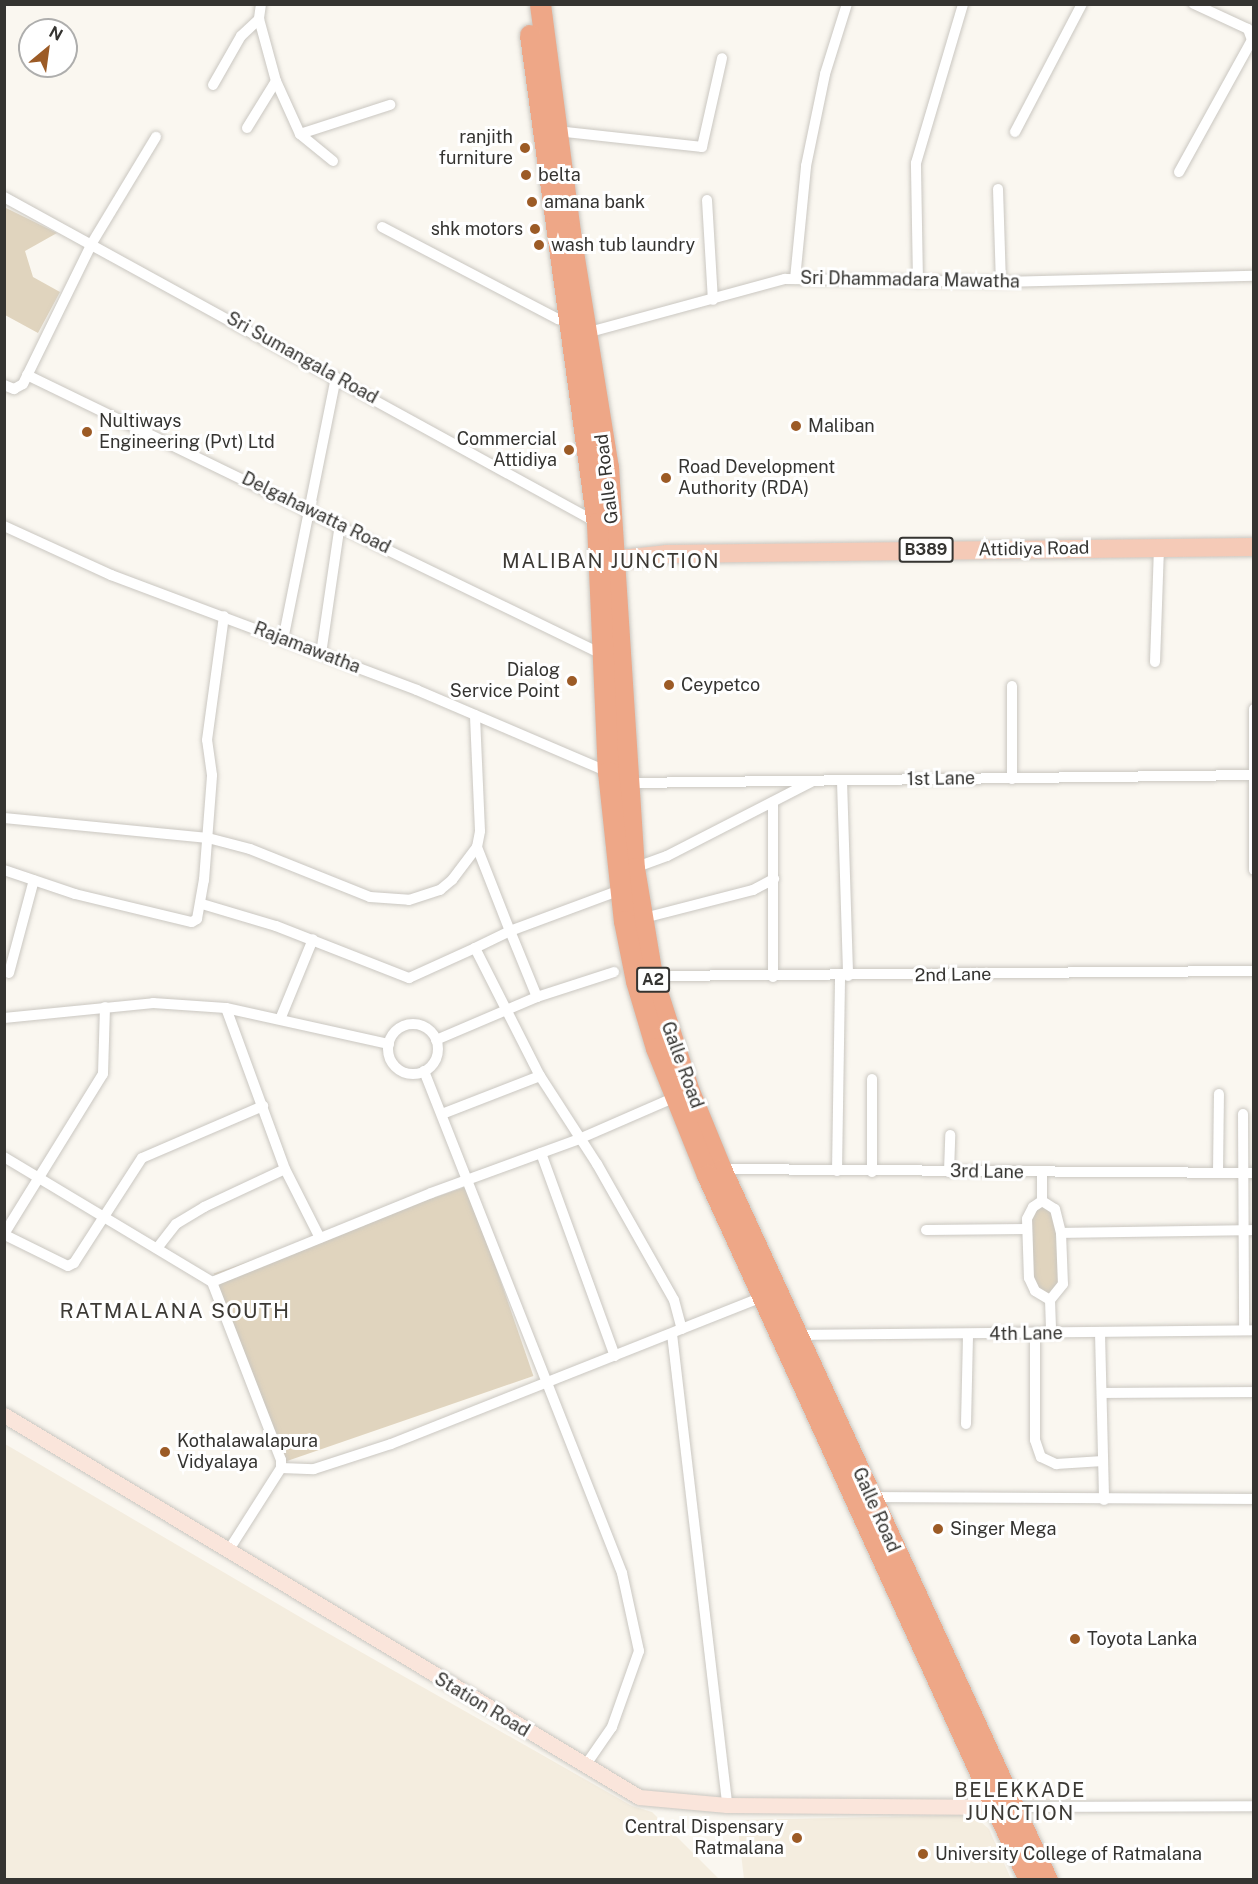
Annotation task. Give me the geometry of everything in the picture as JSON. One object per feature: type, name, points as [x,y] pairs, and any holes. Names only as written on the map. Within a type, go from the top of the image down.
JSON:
[{"type":"highway","name":"Galle Road","points":[[527,4],[556,248],[579,328],[608,466],[604,655],[608,772],[625,968],[682,1094],[763,1297],[865,1525],[1006,1807],[1047,1880]]},
{"type":"highway","name":"Galle Road","points":[[540,4],[579,328],[585,458],[597,523],[607,561],[640,919],[682,1094],[722,1169],[870,1497],[1006,1807],[1029,1880]]},
{"type":"main road","name":"Attidiya Road","points":[[607,561],[666,554],[1254,547]]},
{"type":"street","points":[[261,4],[259,19],[276,81],[300,134],[333,161]]},
{"type":"street","points":[[795,279],[806,166],[825,74],[847,4]]},
{"type":"street","points":[[918,282],[916,163],[963,4]]},
{"type":"street","points":[[1015,132],[1082,4]]},
{"type":"street","points":[[1179,172],[1252,40],[1248,28],[1216,9],[1194,4]]},
{"type":"street","points":[[213,86],[241,36],[259,19]]},
{"type":"street","points":[[557,131],[702,147],[722,58]]},
{"type":"street","points":[[247,128],[276,81]]},
{"type":"street","points":[[300,134],[390,105]]},
{"type":"street","points":[[4,385],[18,389],[27,375],[92,243],[156,137]]},
{"type":"street","points":[[998,189],[1001,282]]},
{"type":"street","name":"Sri Sumangala Road","points":[[4,197],[336,377],[597,523]]},
{"type":"street","points":[[707,200],[713,300]]},
{"type":"street","points":[[382,227],[579,328]]},
{"type":"street","name":"Sri Dhammadara Mawatha","points":[[579,328],[713,300],[795,279],[1001,282],[1254,276]]},
{"type":"street","name":"Delgahawatta Road","points":[[27,375],[340,524],[604,655]]},
{"type":"street","points":[[283,639],[336,377]]},
{"type":"street","points":[[321,654],[340,524]]},
{"type":"street","name":"Rajamawatha","points":[[4,526],[111,575],[224,616],[475,715],[608,772]]},
{"type":"street","points":[[1155,662],[1159,547]]},
{"type":"street","points":[[4,870],[192,922],[202,904],[212,775],[207,740],[224,616]]},
{"type":"street","points":[[1012,686],[1012,779]]},
{"type":"street","points":[[1254,709],[1254,870]]},
{"type":"street","points":[[4,818],[208,838],[250,849],[343,888],[393,901],[409,900],[440,890],[458,873],[477,847],[480,831],[475,715]]},
{"type":"street","name":"1st Lane","points":[[628,783],[1253,775]]},
{"type":"street","points":[[634,868],[667,856],[813,781]]},
{"type":"street","points":[[837,1171],[844,977],[842,781]]},
{"type":"street","points":[[773,802],[773,977]]},
{"type":"street","points":[[477,847],[537,997]]},
{"type":"street","points":[[640,919],[735,895],[774,879]]},
{"type":"street","points":[[9,973],[34,880]]},
{"type":"street","points":[[202,904],[313,939],[409,978],[510,930],[620,890]]},
{"type":"street","points":[[281,1017],[313,939]]},
{"type":"street","points":[[475,948],[505,1012],[540,1076],[674,1300],[727,1805]]},
{"type":"street","points":[[436,1040],[537,997],[625,968]]},
{"type":"street","name":"2nd Lane","points":[[652,976],[844,977],[1254,971]]},
{"type":"street","points":[[4,1018],[153,1003],[226,1008],[281,1017],[389,1044]]},
{"type":"street","points":[[105,1007],[103,1074],[42,1179],[5,1234],[68,1266],[142,1158],[263,1106]]},
{"type":"street","points":[[226,1008],[285,1169],[320,1238]]},
{"type":"street","points":[[411,1024],[426,1028],[436,1040],[437,1056],[424,1071],[412,1074],[396,1067],[389,1044],[397,1030],[411,1024]]},
{"type":"street","points":[[424,1071],[470,1181],[544,1383],[622,1574],[639,1651],[612,1727],[585,1766]]},
{"type":"street","points":[[442,1114],[540,1076]]},
{"type":"street","points":[[872,1079],[872,1172]]},
{"type":"street","points":[[212,1282],[579,1139],[682,1094]]},
{"type":"street","points":[[1218,1173],[1219,1094]]},
{"type":"street","points":[[1243,1114],[1242,1173],[1248,1230],[1249,1330]]},
{"type":"street","points":[[949,1172],[950,1135]]},
{"type":"street","points":[[541,1153],[615,1356]]},
{"type":"street","points":[[4,1157],[105,1215],[212,1282],[264,1413],[281,1468],[230,1548]]},
{"type":"street","points":[[158,1247],[176,1224],[204,1207],[285,1169]]},
{"type":"street","name":"3rd Lane","points":[[722,1169],[872,1172],[1254,1173]]},
{"type":"street","points":[[1042,1173],[1042,1201],[1029,1212],[1026,1229],[1031,1285],[1050,1300]]},
{"type":"street","points":[[1042,1201],[1055,1209],[1061,1233],[1063,1284],[1050,1300],[1051,1334]]},
{"type":"street","points":[[926,1230],[1026,1229]]},
{"type":"street","points":[[1061,1233],[1248,1230]]},
{"type":"street","points":[[281,1468],[314,1469],[338,1462],[763,1297]]},
{"type":"street","name":"4th Lane","points":[[798,1335],[968,1335],[1249,1330]]},
{"type":"street","points":[[1100,1332],[1104,1500]]},
{"type":"street","points":[[1035,1334],[1035,1440],[1041,1457],[1056,1464],[1103,1461]]},
{"type":"street","points":[[966,1424],[968,1335]]},
{"type":"street","points":[[1103,1393],[1254,1392]]},
{"type":"street","name":"Station Road","points":[[4,1415],[230,1548],[639,1797],[727,1805],[1006,1807]]},
{"type":"street","points":[[870,1497],[1254,1499]]},
{"type":"street","points":[[1006,1807],[1254,1806]]},
{"type":"shaded area","points":[[4,207],[57,233],[25,251],[33,277],[60,292],[38,333],[5,315]]},
{"type":"shaded area","points":[[468,1186],[533,1376],[279,1464],[214,1274]]},
{"type":"shaded area","points":[[1042,1205],[1055,1217],[1059,1283],[1049,1296],[1033,1284],[1032,1213]]},
{"type":"shaded area","points":[[5,1444],[317,1627],[632,1806],[652,1812],[719,1879],[5,1879]]},
{"type":"shaded area","points":[[973,1815],[989,1829],[1011,1879],[744,1879],[737,1820]]},
{"type":"place","name":"ranjith furniture","points":[[525,148]]},
{"type":"place","name":"belta","points":[[526,175]]},
{"type":"place","name":"amana bank","points":[[532,202]]},
{"type":"place","name":"shk motors","points":[[535,229]]},
{"type":"place","name":"wash tub laundry","points":[[539,245]]},
{"type":"place","name":"Maliban","points":[[796,426]]},
{"type":"place","name":"Nultiways Engineering (Pvt) Ltd","points":[[87,432]]},
{"type":"place","name":"Commercial Attidiya","points":[[569,450]]},
{"type":"place","name":"Road Development Authority (RDA)","points":[[666,478]]},
{"type":"place","name":"Dialog Service Point","points":[[572,681]]},
{"type":"place","name":"Ceypetco","points":[[669,685]]},
{"type":"place","name":"Kothalawalapura Vidyalaya","points":[[165,1452]]},
{"type":"place","name":"Singer Mega","points":[[938,1529]]},
{"type":"place","name":"Toyota Lanka","points":[[1075,1639]]},
{"type":"place","name":"Central Dispensary Ratmalana","points":[[797,1838]]},
{"type":"place","name":"University College of Ratmalana","points":[[923,1854]]},
{"type":"district","name":"MALIBAN JUNCTION","points":[[611,561]]},
{"type":"district","name":"RATMALANA SOUTH","points":[[175,1311]]},
{"type":"district","name":"BELEKKADE JUNCTION","points":[[1020,1802]]}]
